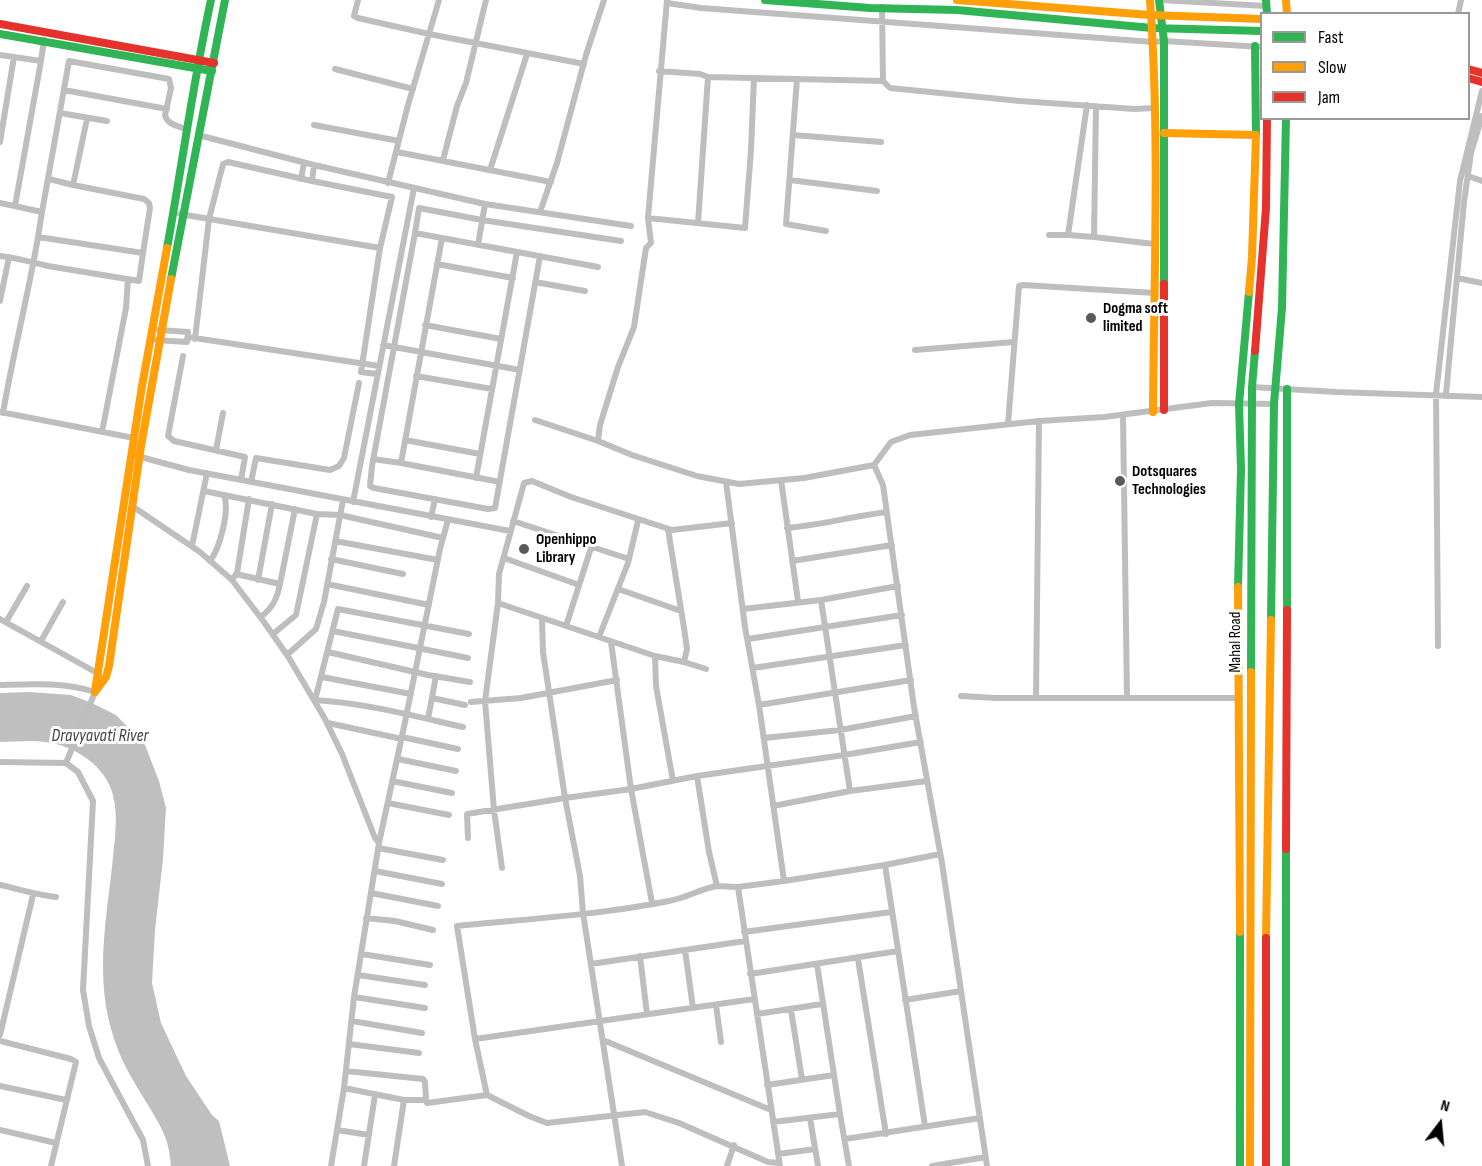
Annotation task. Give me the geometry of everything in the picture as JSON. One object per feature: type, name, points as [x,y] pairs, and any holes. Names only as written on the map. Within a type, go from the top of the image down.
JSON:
[{"type":"main road","points":[[95,692],[135,456],[163,330],[197,64],[211,0]]},
{"type":"main road","points":[[95,692],[106,677],[116,621],[132,507],[134,438],[150,339],[198,135],[225,0]]},
{"type":"main road","points":[[765,0],[957,10],[1152,28],[1260,31]]},
{"type":"main road","points":[[957,0],[1083,5],[1150,15],[1260,19]]},
{"type":"main road","points":[[1150,0],[1153,42],[1155,293],[1153,411]]},
{"type":"main road","points":[[1160,0],[1164,41],[1164,410]]},
{"type":"main road","points":[[0,24],[44,37]]},
{"type":"main road","points":[[0,34],[44,37],[213,67]]},
{"type":"main road","points":[[1240,1166],[1238,553],[1241,470],[1239,404],[1252,257],[1258,47]]},
{"type":"main road","name":"Mahal Road","points":[[1250,1166],[1252,387],[1263,265],[1267,120]]},
{"type":"main road","name":"Mahal Road","points":[[1266,1166],[1266,934],[1274,404],[1282,308],[1286,120]]},
{"type":"main road","points":[[1164,133],[1256,135]]},
{"type":"main road","points":[[1254,192],[1266,193]]},
{"type":"main road","points":[[1286,1166],[1287,389]]},
{"type":"street","points":[[358,0],[354,16],[358,18],[584,64]]},
{"type":"street","points":[[388,183],[439,0]]},
{"type":"street","points":[[443,160],[457,106],[466,83],[486,0]]},
{"type":"street","points":[[540,212],[551,182],[604,0]]},
{"type":"street","points":[[1160,0],[1250,2],[1266,6]]},
{"type":"street","points":[[598,441],[600,425],[615,376],[634,327],[646,248],[651,243],[648,218],[659,71],[667,2],[711,8],[1153,42],[1258,47]]},
{"type":"street","points":[[882,7],[883,81]]},
{"type":"street","points":[[15,206],[44,37]]},
{"type":"street","points":[[490,170],[527,54]]},
{"type":"street","points":[[0,56],[40,61]]},
{"type":"street","points":[[0,142],[14,57]]},
{"type":"street","points":[[134,438],[2,412],[38,237],[69,61],[169,79],[171,88],[165,115],[169,123],[188,130]]},
{"type":"street","points":[[335,69],[413,89]]},
{"type":"street","points":[[659,71],[708,77],[883,81],[890,88],[1135,109],[1153,108]]},
{"type":"street","points":[[698,223],[708,77]]},
{"type":"street","points":[[648,218],[745,228],[754,78]]},
{"type":"street","points":[[797,79],[786,224],[826,231]]},
{"type":"street","points":[[64,90],[167,109]]},
{"type":"street","points":[[1438,646],[1436,394],[1460,181],[1482,91]]},
{"type":"street","points":[[1068,235],[1087,105]]},
{"type":"street","points":[[1094,237],[1096,106]]},
{"type":"street","points":[[60,113],[107,121]]},
{"type":"street","points":[[1446,394],[1468,176],[1482,116]]},
{"type":"street","points":[[73,184],[87,118]]},
{"type":"street","points":[[314,125],[399,141]]},
{"type":"street","points":[[198,135],[388,183],[484,204],[631,226]]},
{"type":"street","points":[[793,135],[881,142]]},
{"type":"street","points":[[397,152],[551,182]]},
{"type":"street","points":[[150,339],[187,342],[191,338],[209,219],[225,162],[392,197],[380,248],[361,372],[377,374]]},
{"type":"street","points":[[301,179],[304,162]]},
{"type":"street","points":[[312,181],[314,165]]},
{"type":"street","points":[[1468,176],[1482,181]]},
{"type":"street","points":[[0,256],[139,280],[149,203],[144,199],[49,179]]},
{"type":"street","points":[[790,180],[877,191]]},
{"type":"street","points":[[353,502],[414,188]]},
{"type":"street","points":[[0,203],[42,212]]},
{"type":"street","points":[[478,245],[484,204]]},
{"type":"street","points":[[540,256],[495,508],[488,509],[370,486],[419,208],[621,241]]},
{"type":"street","points":[[178,214],[380,248]]},
{"type":"street","points":[[415,233],[598,267]]},
{"type":"street","points":[[1048,235],[1094,237],[1154,244]]},
{"type":"street","points":[[38,237],[143,254]]},
{"type":"street","points":[[401,463],[442,238]]},
{"type":"street","points":[[476,478],[518,252]]},
{"type":"street","points":[[0,301],[9,257]]},
{"type":"street","points":[[437,264],[513,278]]},
{"type":"street","points":[[1457,278],[1482,282]]},
{"type":"street","points":[[102,432],[126,308],[128,279]]},
{"type":"street","points":[[535,282],[585,291]]},
{"type":"street","points":[[1008,424],[1019,286],[1155,293]]},
{"type":"street","points":[[425,325],[501,339]]},
{"type":"street","points":[[152,329],[188,332],[191,338]]},
{"type":"street","points":[[191,338],[379,366]]},
{"type":"street","points":[[915,350],[1014,342]]},
{"type":"street","points":[[383,345],[520,370]]},
{"type":"street","points":[[183,356],[168,436],[174,441],[245,457],[330,470],[339,466],[344,458],[359,383]]},
{"type":"street","points":[[416,376],[492,389]]},
{"type":"street","points":[[1252,387],[1482,396]]},
{"type":"street","points":[[535,420],[697,477],[739,484],[804,478],[874,465],[891,442],[910,435],[1039,421],[1123,415],[1212,403],[1274,404]]},
{"type":"street","points":[[216,450],[223,413]]},
{"type":"street","points":[[1123,415],[1127,698]]},
{"type":"street","points":[[1036,698],[1039,421]]},
{"type":"street","points":[[405,440],[480,454]]},
{"type":"street","points":[[135,456],[241,480],[510,531]]},
{"type":"street","points":[[241,480],[245,457]]},
{"type":"street","points":[[251,482],[256,458]]},
{"type":"street","points":[[373,459],[500,482]]},
{"type":"street","points":[[874,465],[883,485],[916,716],[940,854],[987,1166]]},
{"type":"street","points":[[192,546],[207,473]]},
{"type":"street","points":[[781,480],[798,602]]},
{"type":"street","points":[[502,868],[494,810],[485,701],[498,603],[499,574],[524,483],[532,481],[638,521],[668,529],[683,530],[732,524]]},
{"type":"street","points":[[726,482],[784,881]]},
{"type":"street","points":[[204,491],[316,514],[340,515],[443,538]]},
{"type":"street","points":[[210,561],[217,552],[219,544],[227,503],[224,495]]},
{"type":"street","points":[[234,577],[249,499]]},
{"type":"street","points":[[431,517],[435,499]]},
{"type":"street","points":[[287,655],[316,629],[343,500]]},
{"type":"street","points":[[258,580],[272,504]]},
{"type":"street","points":[[132,507],[234,577],[315,700],[342,754],[378,846]]},
{"type":"street","points":[[261,617],[272,608],[276,600],[295,509]]},
{"type":"street","points":[[788,528],[812,526],[852,516],[887,512]]},
{"type":"street","points":[[273,634],[296,615],[316,514]]},
{"type":"street","points":[[332,1166],[344,1088],[354,997],[378,846],[448,520]]},
{"type":"street","points":[[513,521],[628,559]]},
{"type":"street","points":[[599,637],[618,590],[638,521]]},
{"type":"street","points":[[668,529],[687,649],[684,662]]},
{"type":"street","points":[[335,541],[438,560]]},
{"type":"street","points":[[792,561],[892,545]]},
{"type":"street","points":[[566,626],[591,548]]},
{"type":"street","points":[[504,558],[579,585]]},
{"type":"street","points":[[331,559],[403,574]]},
{"type":"street","points":[[234,577],[280,584]]},
{"type":"street","points":[[327,584],[429,605]]},
{"type":"street","points":[[27,585],[3,620],[106,677]]},
{"type":"street","points":[[743,609],[821,600],[898,586]]},
{"type":"street","points":[[618,590],[681,611]]},
{"type":"street","points":[[821,600],[850,791]]},
{"type":"street","points":[[41,641],[63,602]]},
{"type":"street","points":[[498,603],[655,656],[706,669]]},
{"type":"street","points":[[315,700],[338,609],[469,634]]},
{"type":"street","points":[[748,639],[902,615]]},
{"type":"street","points":[[542,619],[543,652],[565,798],[580,876],[583,913],[622,1166]]},
{"type":"street","points":[[333,631],[468,658]]},
{"type":"street","points":[[611,642],[631,789],[652,903]]},
{"type":"street","points":[[753,668],[906,645]]},
{"type":"street","points":[[328,652],[470,682]]},
{"type":"street","points":[[655,656],[656,686],[673,781]]},
{"type":"street","points":[[428,719],[436,676]]},
{"type":"street","points":[[322,677],[411,694]]},
{"type":"street","points":[[432,698],[468,703],[520,698],[617,680]]},
{"type":"street","points":[[759,705],[911,680]]},
{"type":"street","points":[[0,685],[35,683],[66,685],[95,692],[66,763]]},
{"type":"street","points":[[960,696],[1240,698]]},
{"type":"street","points":[[315,700],[342,702],[463,727]]},
{"type":"street","points":[[764,738],[840,730],[916,716]]},
{"type":"street","points":[[327,723],[458,749]]},
{"type":"street","points":[[468,838],[467,814],[921,742]]},
{"type":"street","points":[[398,759],[456,771]]},
{"type":"street","points":[[0,762],[66,763],[78,771],[93,801],[83,990],[88,1026],[99,1058],[143,1140],[148,1166]]},
{"type":"street","points":[[697,776],[717,886]]},
{"type":"street","points":[[392,781],[452,793]]},
{"type":"street","points":[[773,806],[850,791],[927,781]]},
{"type":"street","points":[[388,802],[449,815]]},
{"type":"street","points":[[378,846],[443,860]]},
{"type":"street","points":[[487,1095],[475,1039],[457,926],[583,913],[652,903],[686,897],[705,888],[738,887],[784,881],[940,854]]},
{"type":"street","points":[[885,865],[925,1126]]},
{"type":"street","points":[[375,871],[442,884]]},
{"type":"street","points":[[0,885],[33,895],[56,897]]},
{"type":"street","points":[[344,1088],[404,1100],[426,1100],[428,1103],[487,1095],[548,1123],[645,1112],[656,1114],[734,1146],[767,1164],[779,1165],[738,887]]},
{"type":"street","points":[[371,893],[438,906]]},
{"type":"street","points":[[0,1035],[33,895]]},
{"type":"street","points":[[744,932],[891,912]]},
{"type":"street","points":[[366,918],[395,921],[433,930]]},
{"type":"street","points":[[591,964],[745,941]]},
{"type":"street","points":[[685,950],[693,1008]]},
{"type":"street","points":[[750,974],[898,951]]},
{"type":"street","points":[[362,954],[430,965]]},
{"type":"street","points":[[640,957],[647,1014]]},
{"type":"street","points":[[858,959],[886,1134]]},
{"type":"street","points":[[817,964],[849,1166]]},
{"type":"street","points":[[358,975],[425,985]]},
{"type":"street","points":[[905,1000],[961,991]]},
{"type":"street","points":[[354,997],[425,1008]]},
{"type":"street","points":[[475,1039],[754,999]]},
{"type":"street","points":[[757,1014],[822,1004]]},
{"type":"street","points":[[716,1005],[721,1042]]},
{"type":"street","points":[[791,1010],[802,1079]]},
{"type":"street","points":[[352,1021],[422,1033]]},
{"type":"street","points":[[603,1040],[771,1110]]},
{"type":"street","points":[[0,1041],[76,1062],[51,1166]]},
{"type":"street","points":[[349,1044],[419,1053]]},
{"type":"street","points":[[346,1071],[423,1079],[426,1100]]},
{"type":"street","points":[[767,1085],[834,1075]]},
{"type":"street","points":[[0,1086],[66,1100]]},
{"type":"street","points":[[364,1166],[375,1095]]},
{"type":"street","points":[[394,1166],[404,1100]]},
{"type":"street","points":[[773,1122],[840,1114]]},
{"type":"street","points":[[810,1118],[818,1166]]},
{"type":"street","points":[[845,1139],[980,1118]]},
{"type":"street","points":[[0,1130],[56,1143]]},
{"type":"street","points":[[337,1130],[369,1136]]},
{"type":"street","points":[[727,1166],[734,1146]]},
{"type":"street","points":[[778,1155],[815,1149]]},
{"type":"street","points":[[932,1166],[986,1157]]},
{"type":"water","name":"Dravyavati River","points":[[29,692],[71,695],[92,703],[116,715],[145,745],[159,781],[166,808],[152,983],[161,1023],[186,1076],[212,1115],[219,1121],[230,1166],[171,1166],[163,1131],[119,1052],[105,1002],[103,964],[105,925],[116,831],[113,795],[104,775],[96,766],[67,747],[40,741],[0,742],[0,693]]},
{"type":"traffic: fast","points":[[167,248],[211,0]]},
{"type":"traffic: fast","points":[[171,279],[225,0]]},
{"type":"traffic: fast","points":[[765,0],[870,8],[957,10],[1152,28],[1260,31]]},
{"type":"traffic: fast","points":[[1159,0],[1164,41],[1164,284]]},
{"type":"traffic: fast","points":[[1266,0],[1267,12]]},
{"type":"traffic: fast","points":[[0,34],[212,71]]},
{"type":"traffic: fast","points":[[1255,46],[1256,135]]},
{"type":"traffic: fast","points":[[1271,620],[1274,404],[1282,308],[1286,120]]},
{"type":"traffic: fast","points":[[1238,587],[1241,469],[1239,404],[1249,292]]},
{"type":"traffic: fast","points":[[1251,672],[1252,387],[1255,351]]},
{"type":"traffic: fast","points":[[1287,389],[1287,610]]},
{"type":"traffic: fast","points":[[1286,849],[1286,1166]]},
{"type":"traffic: fast","points":[[1240,932],[1240,1166]]},
{"type":"traffic: slow","points":[[957,0],[1150,15],[1260,19]]},
{"type":"traffic: slow","points":[[1150,0],[1156,154],[1153,412]]},
{"type":"traffic: slow","points":[[1286,0],[1287,12]]},
{"type":"traffic: slow","points":[[1164,133],[1256,135],[1249,292]]},
{"type":"traffic: slow","points":[[95,691],[142,386],[167,248]]},
{"type":"traffic: slow","points":[[95,692],[106,677],[109,666],[141,446],[171,279]]},
{"type":"traffic: slow","points":[[1238,587],[1240,932]]},
{"type":"traffic: slow","points":[[1266,938],[1271,620]]},
{"type":"traffic: slow","points":[[1250,1166],[1251,672]]},
{"type":"traffic: jam","points":[[0,24],[214,63]]},
{"type":"traffic: jam","points":[[1470,70],[1482,73]]},
{"type":"traffic: jam","points":[[1470,79],[1482,82]]},
{"type":"traffic: jam","points":[[1255,351],[1266,208],[1267,120]]},
{"type":"traffic: jam","points":[[1164,284],[1164,410]]},
{"type":"traffic: jam","points":[[1286,849],[1287,610]]},
{"type":"traffic: jam","points":[[1266,938],[1266,1166]]},
{"type":"place","name":"Dogma soft limited","points":[[1091,318]]},
{"type":"place","name":"Dotsquares Technologies","points":[[1120,481]]},
{"type":"place","name":"Openhippo Library","points":[[524,549]]}]
